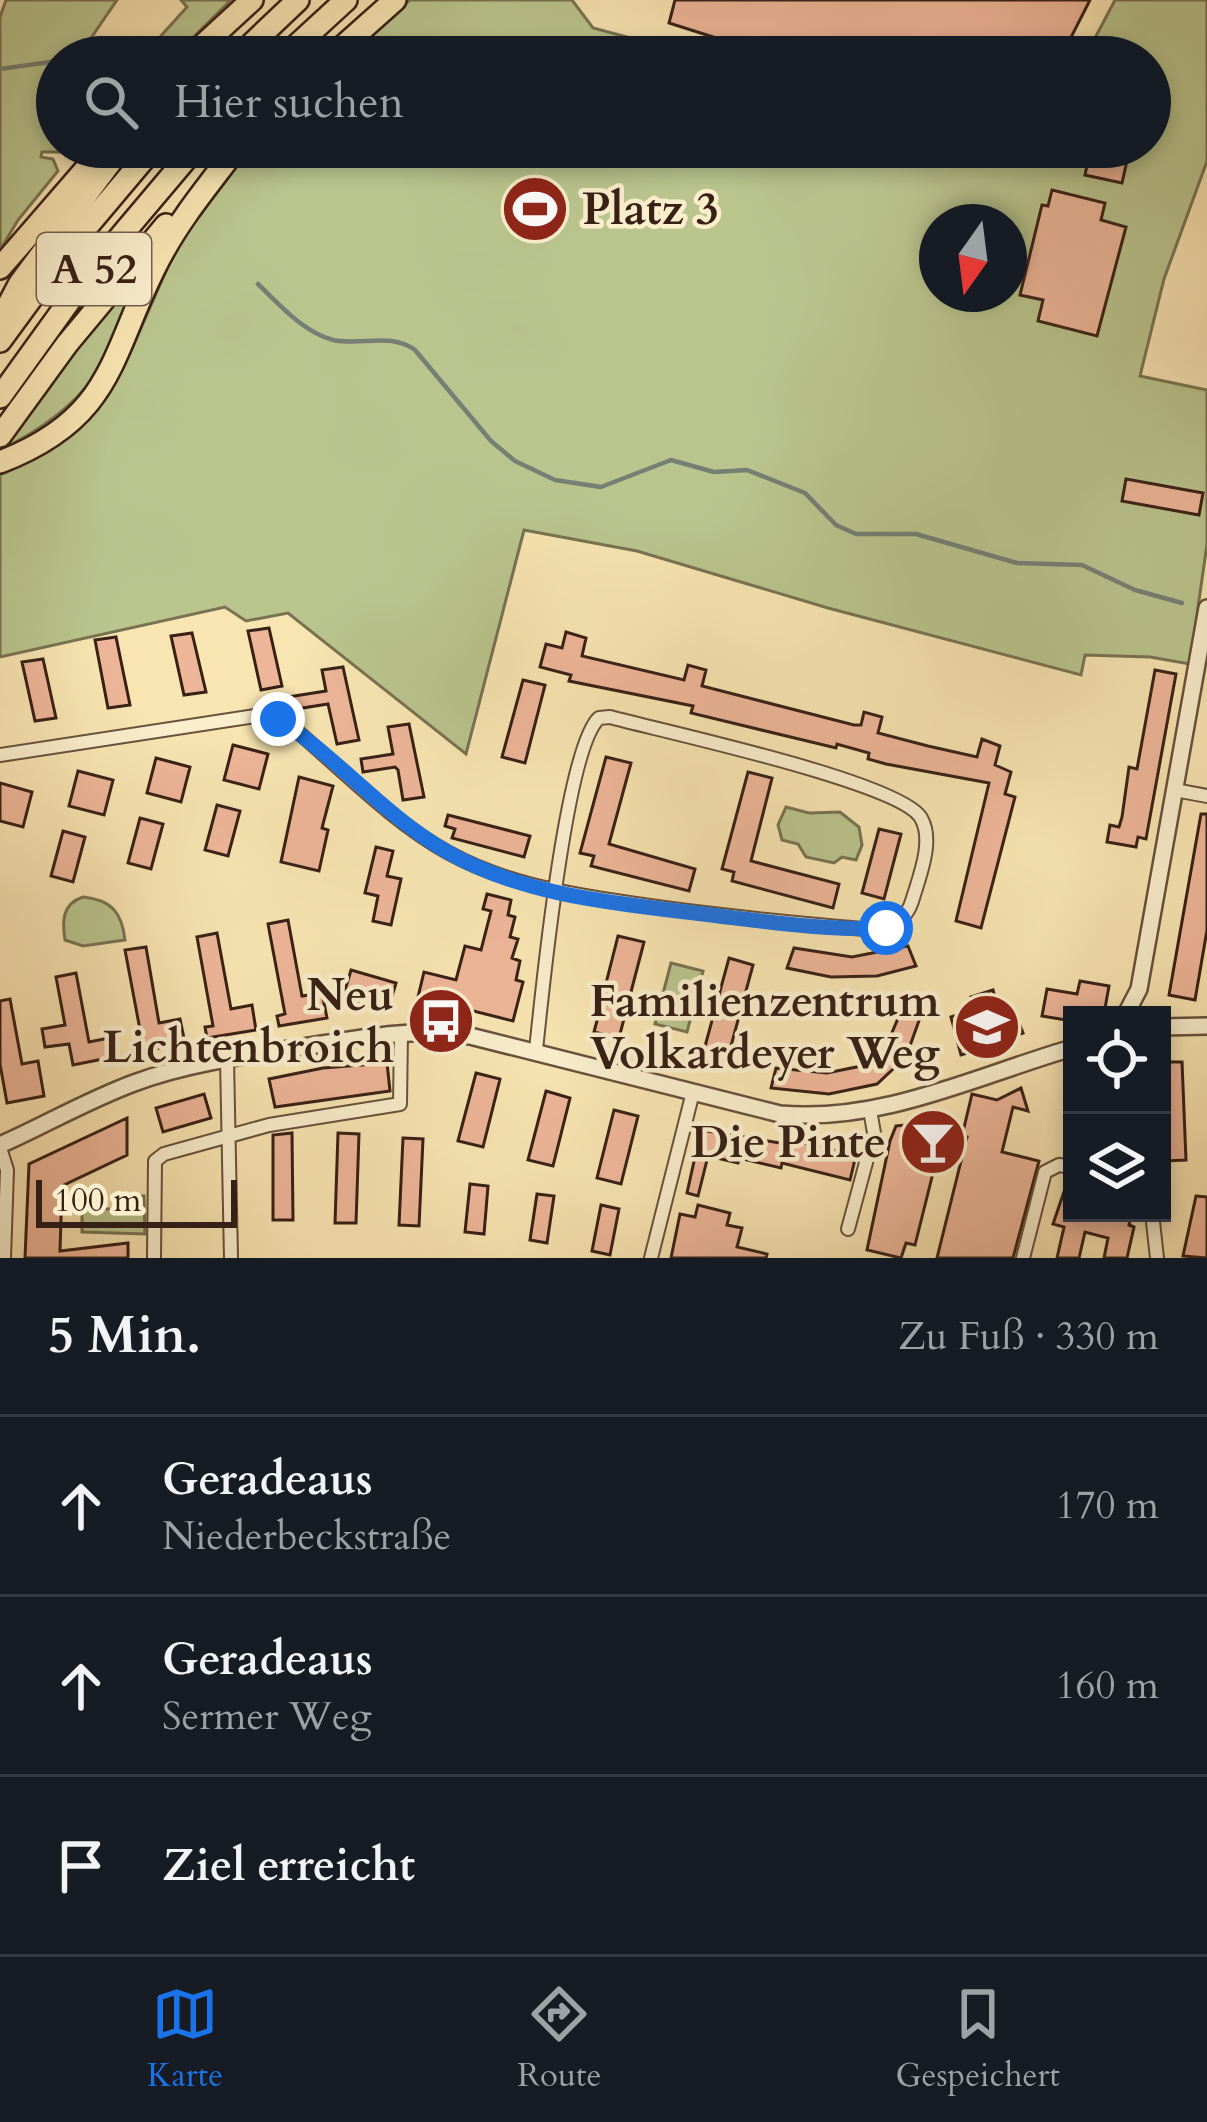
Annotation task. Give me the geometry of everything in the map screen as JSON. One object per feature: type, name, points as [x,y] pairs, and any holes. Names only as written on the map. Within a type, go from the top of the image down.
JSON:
[{"type":"highway","points":[[213,36],[252,0]]},
{"type":"highway","points":[[260,36],[298,0]]},
{"type":"highway","points":[[307,36],[346,0]]},
{"type":"highway","points":[[355,36],[395,0]]},
{"type":"highway","points":[[217,36],[229,22]]},
{"type":"highway","points":[[0,268],[88,168]]},
{"type":"highway","points":[[0,321],[20,283],[106,168]]},
{"type":"highway","name":"A 52","points":[[0,341],[63,255],[136,168]]},
{"type":"highway","name":"A 52","points":[[0,397],[88,275],[178,168]]},
{"type":"highway","points":[[0,436],[68,344],[218,168]]},
{"type":"highway","points":[[0,462],[56,432],[95,395],[119,355],[162,253],[221,168]]},
{"type":"street","points":[[1141,1006],[1139,988],[1207,608]]},
{"type":"street","points":[[0,755],[249,715],[278,719],[419,834],[499,875],[554,891],[690,913],[864,929],[895,924],[912,902],[927,836],[925,824],[910,805],[780,761],[599,718],[589,727],[554,891],[536,1050]]},
{"type":"street","points":[[1175,790],[1207,796]]},
{"type":"street","points":[[1129,1006],[1139,988]]},
{"type":"street","points":[[1171,1027],[1207,1026]]},
{"type":"street","points":[[1171,1034],[1184,1028]]},
{"type":"street","points":[[4,1258],[7,1170],[0,1147],[133,1083],[226,1060],[439,1031],[536,1050],[780,1114],[815,1117],[870,1110],[1063,1051]]},
{"type":"street","points":[[154,1258],[155,1161],[230,1134],[333,1112],[400,1104],[400,1033]]},
{"type":"street","points":[[226,1060],[231,1258]]},
{"type":"street","points":[[651,1258],[693,1092]]},
{"type":"street","points":[[848,1229],[874,1133],[870,1110]]},
{"type":"street","points":[[1023,1258],[1046,1172],[1063,1166]]},
{"type":"street","points":[[1153,1222],[1157,1258]]},
{"type":"green space","points":[[6,0],[117,0],[92,36],[36,36],[36,168],[58,171],[0,250],[0,17]]},
{"type":"green space","points":[[181,0],[231,0],[194,36],[161,36],[187,7]]},
{"type":"green space","points":[[410,0],[572,0],[593,28],[623,36],[368,36]]},
{"type":"green space","points":[[1115,0],[1207,0],[1207,161],[1164,279],[1140,376],[1207,390],[1207,544],[1190,664],[1085,655],[1081,675],[637,551],[524,530],[466,754],[288,613],[246,621],[225,607],[0,657],[0,471],[71,435],[100,402],[130,353],[180,239],[232,168],[1171,168],[1171,36],[1096,36]]},
{"type":"green space","points":[[160,241],[118,337],[85,388],[35,431],[0,450],[75,343]]},
{"type":"green space","points":[[786,807],[809,813],[840,812],[859,827],[862,845],[856,860],[842,857],[834,863],[806,857],[798,844],[782,840],[778,825]]},
{"type":"green space","points":[[83,897],[114,910],[125,940],[83,946],[65,940],[65,914]]},
{"type":"green space","points":[[671,963],[703,971],[687,1032],[655,1024]]},
{"type":"green space","points":[[121,1196],[144,1196],[145,1234],[82,1232],[82,1209],[120,1209]]},
{"type":"building","points":[[675,0],[1090,0],[1072,36],[710,36],[669,23]]},
{"type":"building","points":[[1086,168],[1125,168],[1122,183],[1085,175]]},
{"type":"building","points":[[1052,190],[1105,203],[1101,220],[1126,227],[1097,336],[1038,321],[1043,300],[1027,297],[1027,266],[1042,205],[1048,206]]},
{"type":"building","points":[[1126,479],[1203,493],[1199,515],[1122,501]]},
{"type":"building","points":[[269,628],[282,686],[261,690],[248,631]]},
{"type":"building","points":[[566,632],[586,638],[582,656],[684,680],[688,665],[706,670],[702,686],[854,725],[861,725],[864,712],[882,717],[878,733],[977,757],[982,739],[1000,746],[995,765],[1011,772],[1005,794],[1015,797],[981,928],[956,921],[989,783],[886,764],[868,759],[869,753],[837,744],[836,748],[691,713],[693,706],[569,681],[571,675],[540,667],[546,644],[562,648]]},
{"type":"building","points":[[192,633],[206,692],[184,695],[171,636]]},
{"type":"building","points":[[116,637],[130,705],[108,708],[95,640]]},
{"type":"building","points":[[43,659],[56,718],[35,721],[22,662]]},
{"type":"building","points":[[343,667],[359,740],[337,744],[328,704],[290,710],[288,697],[326,691],[322,670]]},
{"type":"building","points":[[1155,670],[1176,674],[1146,839],[1138,837],[1136,847],[1107,842],[1110,825],[1119,827],[1122,817],[1129,767],[1137,769]]},
{"type":"building","points":[[523,680],[545,685],[525,763],[502,757]]},
{"type":"building","points":[[409,724],[424,797],[403,800],[395,767],[363,772],[361,759],[393,754],[388,727]]},
{"type":"building","points":[[233,745],[268,754],[259,789],[224,780]]},
{"type":"building","points":[[606,757],[631,763],[609,844],[695,869],[689,891],[591,866],[594,856],[580,853]]},
{"type":"building","points":[[156,758],[190,767],[181,802],[147,793]]},
{"type":"building","points":[[78,771],[113,780],[104,815],[69,806]]},
{"type":"building","points":[[748,772],[772,778],[751,861],[839,884],[833,908],[732,881],[734,872],[722,869]]},
{"type":"building","points":[[299,777],[333,786],[322,828],[328,830],[319,871],[281,862]]},
{"type":"building","points":[[0,783],[32,792],[23,827],[0,821]]},
{"type":"building","points":[[217,805],[240,811],[228,856],[205,850]]},
{"type":"building","points":[[1201,814],[1207,814],[1207,930],[1195,1000],[1169,995]]},
{"type":"building","points":[[448,815],[530,836],[524,857],[452,838],[455,829],[445,826]]},
{"type":"building","points":[[140,818],[163,824],[151,869],[128,863]]},
{"type":"building","points":[[879,829],[901,834],[884,899],[862,893]]},
{"type":"building","points":[[63,831],[85,837],[73,882],[51,876]]},
{"type":"building","points":[[376,847],[393,851],[387,876],[401,879],[391,925],[373,921],[378,896],[365,893]]},
{"type":"building","points":[[487,894],[511,900],[508,915],[515,917],[510,937],[518,939],[512,958],[520,961],[516,980],[523,982],[513,1021],[418,997],[424,972],[456,980],[465,946],[481,950],[491,911],[483,909]]},
{"type":"building","points":[[288,920],[302,996],[322,993],[327,1018],[279,1026],[277,1016],[285,1014],[268,924]]},
{"type":"building","points":[[217,933],[231,1009],[252,1005],[256,1030],[207,1038],[205,1027],[213,1026],[197,937]]},
{"type":"building","points":[[618,936],[644,942],[619,1038],[594,1032],[599,1013],[594,1012],[597,1002],[601,1003]]},
{"type":"building","points":[[908,946],[916,966],[877,976],[831,977],[787,968],[794,948],[852,957]]},
{"type":"building","points":[[146,947],[159,1023],[180,1019],[185,1043],[144,1051],[125,950]]},
{"type":"building","points":[[729,958],[753,965],[725,1068],[701,1061]]},
{"type":"building","points":[[351,970],[396,983],[388,1010],[343,997]]},
{"type":"building","points":[[76,973],[89,1042],[109,1038],[113,1057],[73,1065],[69,1044],[45,1047],[42,1029],[65,1025],[56,977]]},
{"type":"building","points":[[1080,981],[1109,986],[1105,1006],[1063,1006],[1063,1020],[1042,1016],[1047,989],[1077,994]]},
{"type":"building","points":[[993,990],[1000,1014],[1014,1010],[1023,1033],[996,1042],[999,1049],[961,1055],[951,1017],[975,1009],[971,997]]},
{"type":"building","points":[[10,999],[22,1064],[38,1061],[44,1096],[7,1103],[0,1064],[0,1001]]},
{"type":"building","points":[[921,1015],[906,1057],[877,1084],[829,1094],[771,1088],[776,1068],[827,1073],[866,1065],[885,1049],[899,1016]]},
{"type":"building","points":[[1171,1062],[1182,1062],[1186,1160],[1171,1161]]},
{"type":"building","points":[[387,1063],[390,1091],[275,1107],[269,1079],[323,1068]]},
{"type":"building","points":[[476,1073],[500,1079],[483,1147],[458,1141]]},
{"type":"building","points":[[1021,1088],[1028,1111],[1013,1107],[1002,1152],[1039,1161],[1013,1258],[937,1258],[967,1137],[962,1136],[972,1094],[997,1100]]},
{"type":"building","points":[[546,1091],[570,1098],[553,1166],[528,1160]]},
{"type":"building","points":[[204,1094],[211,1118],[163,1132],[156,1108]]},
{"type":"building","points":[[614,1110],[638,1116],[621,1184],[597,1178]]},
{"type":"building","points":[[127,1118],[127,1155],[62,1186],[60,1251],[128,1243],[128,1258],[25,1258],[29,1164]]},
{"type":"building","points":[[896,1126],[942,1137],[915,1245],[906,1243],[901,1258],[867,1250],[890,1141]]},
{"type":"building","points":[[701,1130],[786,1144],[787,1139],[856,1155],[850,1180],[782,1163],[781,1168],[708,1156],[698,1196],[687,1193]]},
{"type":"building","points":[[292,1133],[293,1220],[273,1220],[273,1135]]},
{"type":"building","points":[[338,1133],[359,1134],[356,1223],[335,1223]]},
{"type":"building","points":[[403,1138],[423,1139],[419,1226],[399,1225]]},
{"type":"building","points":[[470,1184],[488,1186],[484,1234],[465,1232]]},
{"type":"building","points":[[537,1194],[554,1196],[547,1243],[530,1240]]},
{"type":"building","points":[[1063,1195],[1063,1222],[1130,1222],[1134,1227],[1127,1258],[1104,1258],[1108,1238],[1085,1232],[1079,1258],[1057,1258],[1064,1227],[1053,1224]]},
{"type":"building","points":[[1196,1196],[1207,1197],[1207,1258],[1183,1256]]},
{"type":"building","points":[[601,1205],[619,1209],[610,1255],[592,1251]]},
{"type":"building","points":[[698,1205],[730,1213],[727,1225],[742,1228],[737,1247],[767,1254],[766,1258],[671,1258],[680,1214],[695,1217]]},
{"type":"waterway","points":[[0,69],[36,64]]},
{"type":"waterway","points":[[258,284],[292,317],[322,336],[396,342],[415,350],[491,441],[515,461],[555,480],[601,487],[671,460],[714,472],[747,470],[805,493],[836,525],[856,534],[916,534],[1017,563],[1082,565],[1135,590],[1182,603]]},
{"type":"place","name":"Platz 3","points":[[535,209]]},
{"type":"place","name":"Neu Lichtenbroich","points":[[441,1021]]},
{"type":"place","name":"Familienzentrum Volkardeyer Weg","points":[[987,1027]]},
{"type":"place","name":"Die Pinte","points":[[933,1142]]},
{"type":"route","points":[[278,719],[419,834],[465,861],[512,880],[690,913],[886,928]]}]
